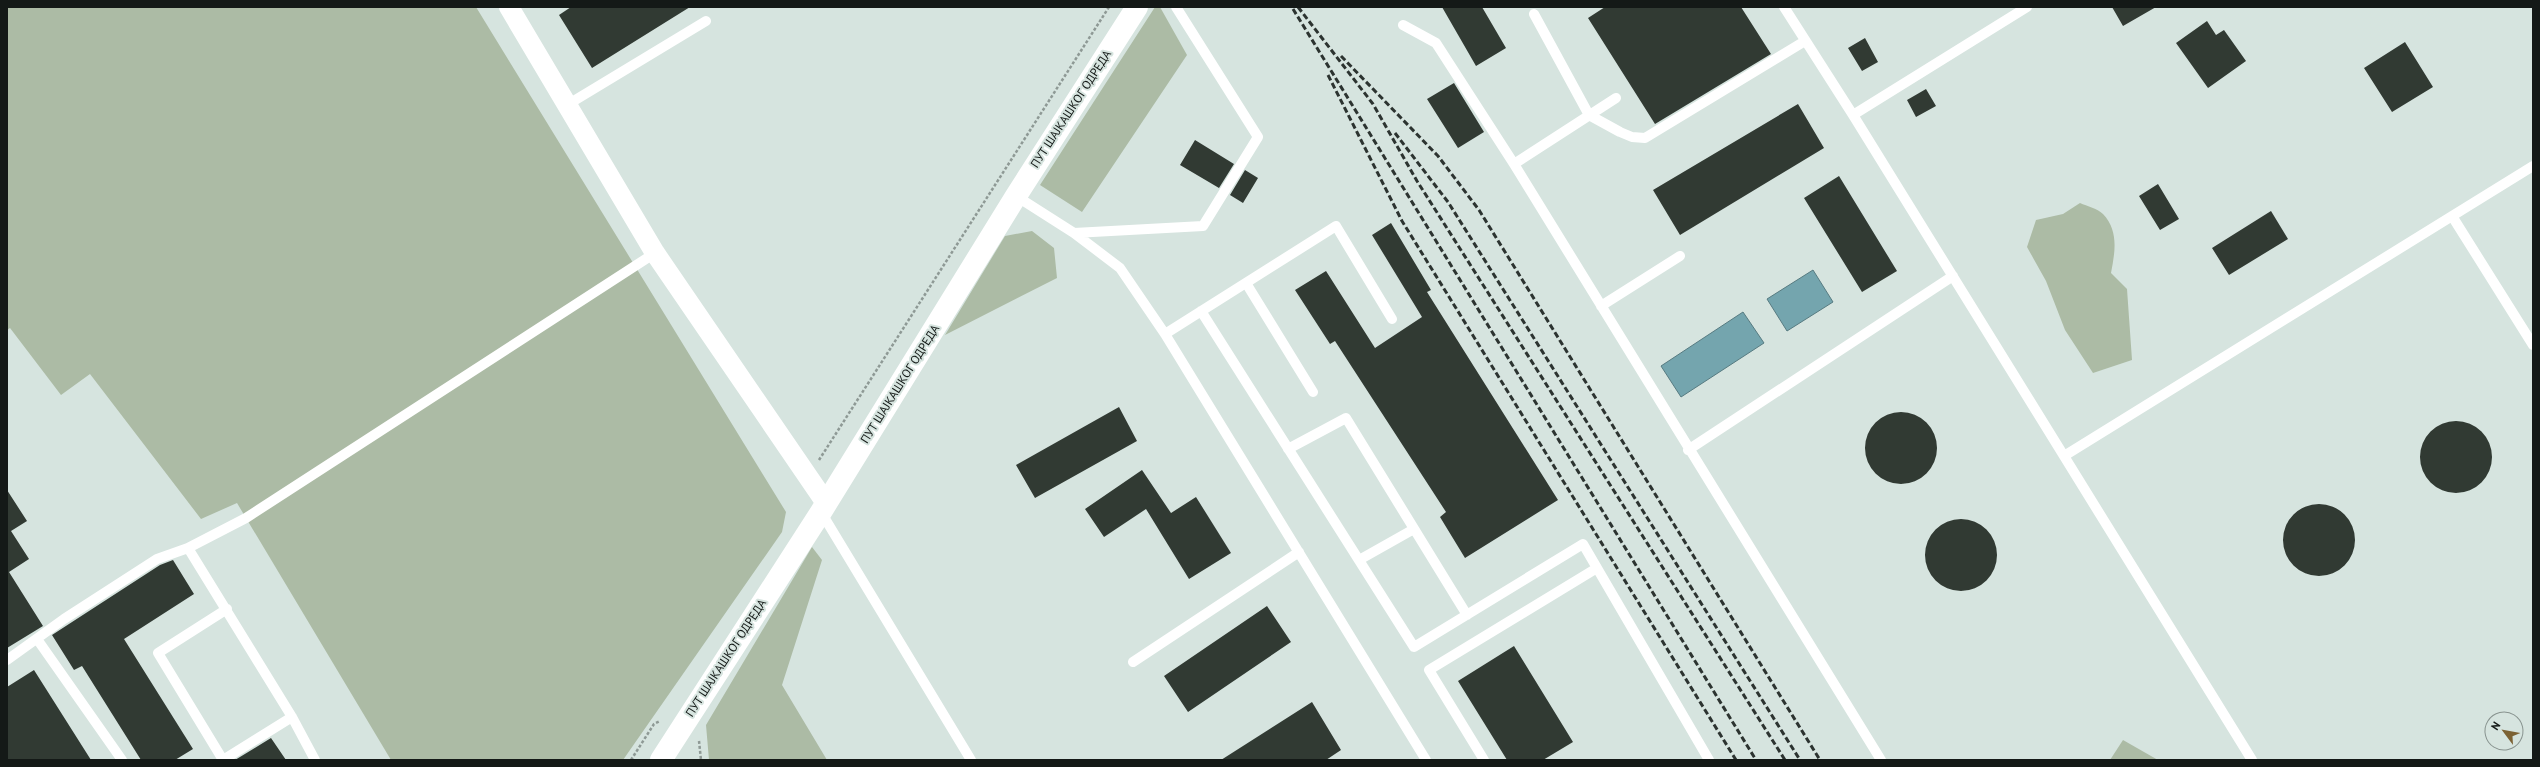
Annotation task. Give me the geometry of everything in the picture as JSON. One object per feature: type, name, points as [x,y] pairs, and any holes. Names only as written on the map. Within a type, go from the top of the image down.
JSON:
[{"type":"street","points":[[509,7],[655,253],[808,477],[823,508]]},
{"type":"street","name":"ПУТ ШАЈКАШКОГ ОДРЕДА","points":[[661,760],[823,508],[1016,196],[1137,7]]},
{"type":"lane","points":[[1074,233],[1203,226],[1258,137],[1176,7]]},
{"type":"lane","points":[[1784,7],[1853,115],[2252,760]]},
{"type":"lane","points":[[1853,115],[2027,7]]},
{"type":"lane","points":[[1534,14],[1589,115],[1632,137],[1645,138],[1805,41]]},
{"type":"lane","points":[[567,106],[706,21]]},
{"type":"lane","points":[[1403,25],[1436,43],[1514,164],[1688,450],[1881,760]]},
{"type":"lane","points":[[1514,164],[1616,98]]},
{"type":"lane","points":[[2064,456],[2533,166]]},
{"type":"lane","points":[[1016,196],[1074,233],[1120,268],[1165,334],[1426,760]]},
{"type":"lane","points":[[2452,216],[2533,345]]},
{"type":"lane","points":[[1165,334],[1336,226],[1392,319]]},
{"type":"lane","points":[[7,660],[64,619],[157,559],[188,548],[246,518],[655,253]]},
{"type":"lane","points":[[1601,306],[1680,256]]},
{"type":"lane","points":[[1688,450],[1953,276]]},
{"type":"lane","points":[[1246,283],[1313,392]]},
{"type":"lane","points":[[1201,311],[1414,647],[1583,544],[1709,760]]},
{"type":"lane","points":[[1288,449],[1346,418],[1467,615]]},
{"type":"lane","points":[[823,508],[971,760]]},
{"type":"lane","points":[[1359,560],[1414,529]]},
{"type":"lane","points":[[188,548],[227,609],[292,717],[315,760]]},
{"type":"lane","points":[[1133,662],[1298,552]]},
{"type":"lane","points":[[1484,760],[1428,670],[1597,568]]},
{"type":"lane","points":[[227,609],[158,653],[223,760],[292,717]]},
{"type":"lane","points":[[38,639],[122,760]]},
{"type":"path","points":[[808,477],[1109,7]]},
{"type":"green space","points":[[7,7],[476,7],[786,512],[782,532],[623,760],[391,760],[237,503],[201,519],[90,374],[61,395],[10,328],[7,330]]},
{"type":"green space","points":[[1155,7],[1160,7],[1187,55],[1082,212],[1040,185]]},
{"type":"green space","points":[[2080,203],[2103,214],[2112,227],[2114,235],[2114,257],[2111,273],[2127,289],[2132,360],[2093,373],[2065,330],[2046,281],[2027,247],[2036,220],[2063,214]]},
{"type":"green space","points":[[1032,231],[1054,248],[1057,278],[945,335],[1005,236]]},
{"type":"green space","points":[[812,547],[822,560],[782,685],[827,760],[709,760],[706,725]]},
{"type":"green space","points":[[2123,740],[2158,760],[2110,760]]},
{"type":"water","points":[[1813,270],[1833,302],[1787,331],[1767,299]]},
{"type":"water","points":[[1743,312],[1764,343],[1681,397],[1661,366]]},
{"type":"building","points":[[571,7],[690,7],[592,68],[559,15]]},
{"type":"building","points":[[1442,7],[1482,7],[1506,48],[1476,66]]},
{"type":"building","points":[[1605,7],[1741,7],[1771,54],[1655,124],[1588,18]]},
{"type":"building","points":[[2112,7],[2156,7],[2123,26]]},
{"type":"building","points":[[2207,21],[2216,35],[2224,30],[2246,61],[2208,88],[2176,43]]},
{"type":"building","points":[[1865,38],[1878,62],[1862,71],[1848,48]]},
{"type":"building","points":[[2405,42],[2433,87],[2392,112],[2364,68]]},
{"type":"building","points":[[1454,83],[1484,132],[1458,148],[1427,99]]},
{"type":"building","points":[[1926,89],[1936,106],[1916,117],[1907,100]]},
{"type":"building","points":[[1798,104],[1824,148],[1680,235],[1653,190]]},
{"type":"building","points":[[1195,140],[1234,164],[1219,188],[1180,165]]},
{"type":"building","points":[[1245,170],[1258,178],[1243,203],[1230,195]]},
{"type":"building","points":[[1839,176],[1897,271],[1862,292],[1804,198]]},
{"type":"building","points":[[2158,184],[2179,219],[2160,230],[2139,196]]},
{"type":"building","points":[[2271,211],[2288,239],[2229,275],[2212,248]]},
{"type":"building","points":[[1391,223],[1431,290],[1427,292],[1558,500],[1465,558],[1440,517],[1446,512],[1335,341],[1330,344],[1295,290],[1326,271],[1375,348],[1422,317],[1372,235]]},
{"type":"building","points":[[1119,407],[1137,441],[1035,498],[1016,465]]},
{"type":"building","points":[[1894,412],[1908,412],[1927,422],[1937,441],[1937,455],[1927,474],[1908,484],[1894,484],[1875,474],[1865,455],[1865,441],[1875,422]]},
{"type":"building","points":[[2449,421],[2463,421],[2482,431],[2492,450],[2492,464],[2482,483],[2463,493],[2449,493],[2430,483],[2420,464],[2420,450],[2430,431]]},
{"type":"building","points":[[1142,470],[1171,513],[1196,497],[1231,553],[1189,579],[1146,509],[1104,537],[1085,509]]},
{"type":"building","points":[[7,490],[27,521],[11,531],[29,559],[9,572],[43,626],[7,648]]},
{"type":"building","points":[[2312,504],[2326,504],[2345,514],[2355,533],[2355,547],[2345,566],[2326,576],[2312,576],[2293,566],[2283,547],[2283,533],[2293,514]]},
{"type":"building","points":[[1954,519],[1968,519],[1987,529],[1997,548],[1997,562],[1987,581],[1968,591],[1954,591],[1935,581],[1925,562],[1925,548],[1935,529]]},
{"type":"building","points":[[173,560],[194,594],[124,639],[193,749],[175,760],[141,760],[82,666],[74,670],[52,635],[160,565]]},
{"type":"building","points":[[1267,606],[1291,642],[1188,712],[1164,676]]},
{"type":"building","points":[[1514,646],[1573,742],[1543,760],[1507,760],[1458,681]]},
{"type":"building","points":[[34,670],[91,760],[7,760],[7,687]]},
{"type":"building","points":[[1312,702],[1341,750],[1326,760],[1221,760]]},
{"type":"building","points":[[271,738],[286,760],[235,760]]},
{"type":"railway","points":[[1298,7],[1373,104],[1417,181],[1785,760]]},
{"type":"railway","points":[[1293,9],[1756,760]]},
{"type":"railway","points":[[1341,56],[1438,156],[1479,210],[1820,760]]},
{"type":"railway","points":[[1328,75],[1402,221],[1736,760]]},
{"type":"railway","points":[[1395,133],[1448,202],[1800,760]]}]
